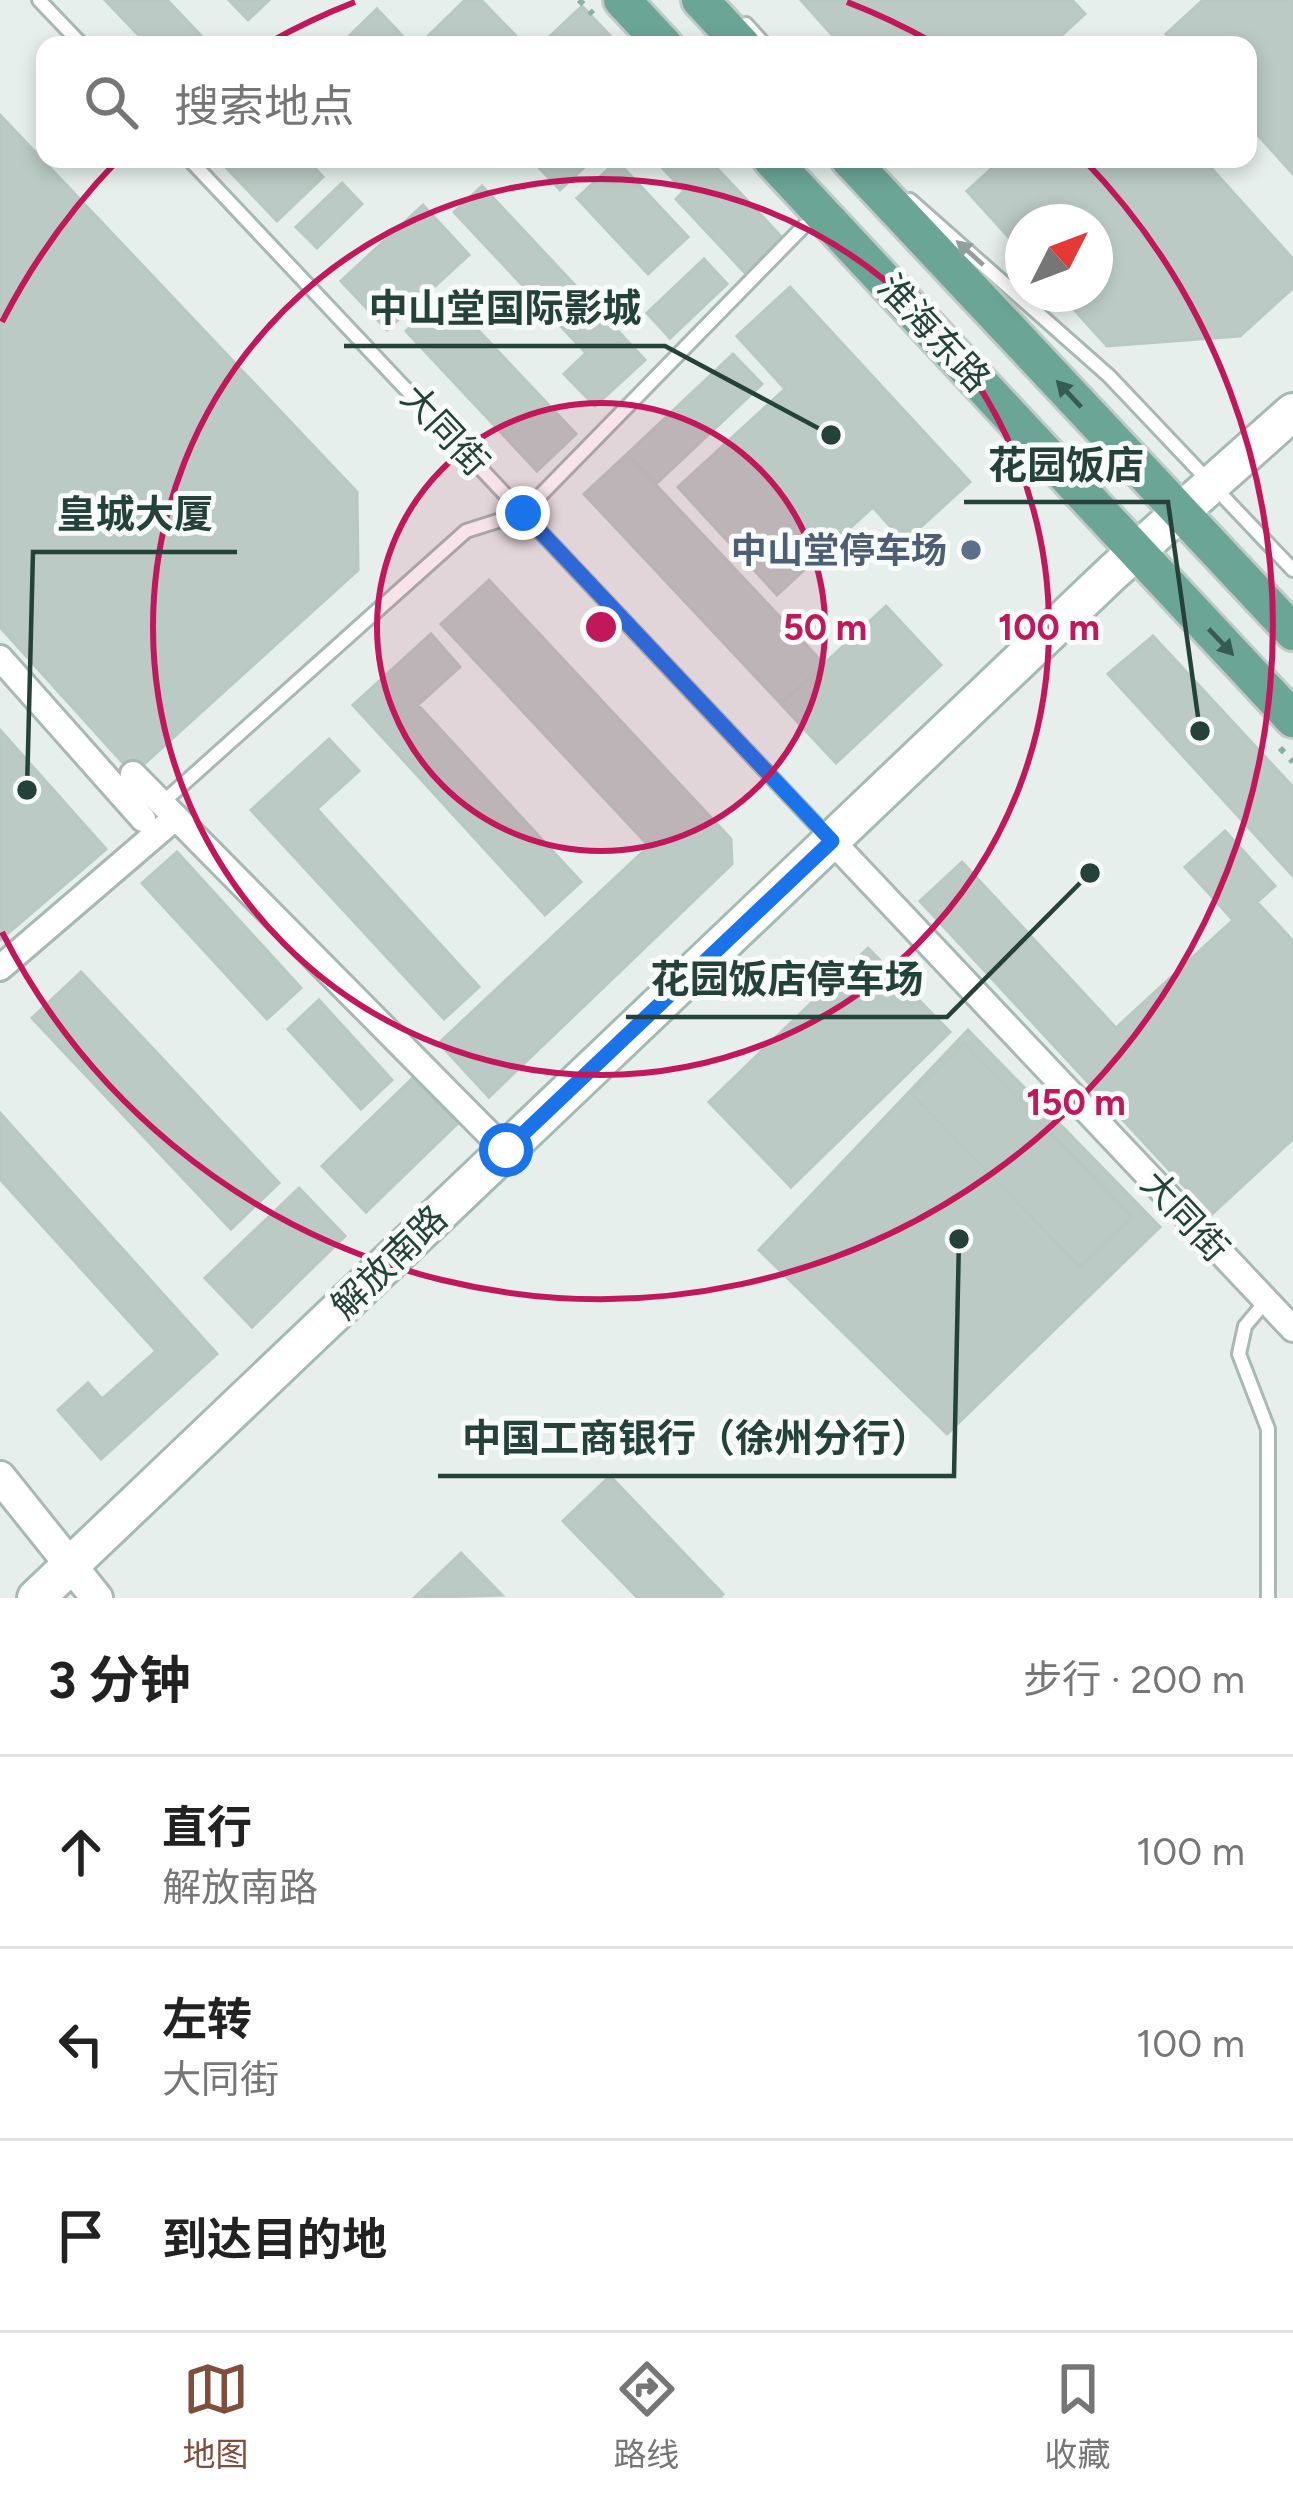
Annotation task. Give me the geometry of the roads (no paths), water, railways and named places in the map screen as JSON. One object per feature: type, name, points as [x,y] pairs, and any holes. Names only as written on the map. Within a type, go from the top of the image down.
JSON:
[{"type":"main road","points":[[622,0],[656,36]]},
{"type":"main road","points":[[700,0],[740,30]]},
{"type":"main road","name":"淮海东路","points":[[779,168],[826,219],[1160,531],[1293,632]]},
{"type":"main road","name":"淮海东路","points":[[857,168],[1160,531],[1293,719]]},
{"type":"main road","name":"解放南路","points":[[36,1598],[1160,531],[1293,412]]},
{"type":"street","points":[[0,658],[506,1150]]},
{"type":"street","points":[[133,774],[160,813]]},
{"type":"street","points":[[0,968],[160,813]]},
{"type":"street","name":"大同街","points":[[832,841],[1293,1329]]},
{"type":"street","points":[[0,1477],[98,1598]]},
{"type":"lane","points":[[39,0],[73,36]]},
{"type":"lane","name":"大同街","points":[[197,168],[832,841]]},
{"type":"lane","points":[[882,168],[1109,376],[1293,570]]},
{"type":"lane","points":[[160,813],[466,531],[523,513],[804,226],[826,219]]},
{"type":"lane","points":[[1265,1301],[1245,1326],[1239,1354],[1268,1429],[1268,1598]]},
{"type":"place","name":"中山堂国际影城","points":[[831,435]]},
{"type":"place","name":"中山堂停车场","points":[[971,550]]},
{"type":"place","name":"花园饭店","points":[[1200,731]]},
{"type":"place","name":"皇城大厦","points":[[27,790]]},
{"type":"place","name":"花园饭店停车场","points":[[1090,873]]},
{"type":"place","name":"中国工商银行（徐州分行）","points":[[959,1239]]}]
